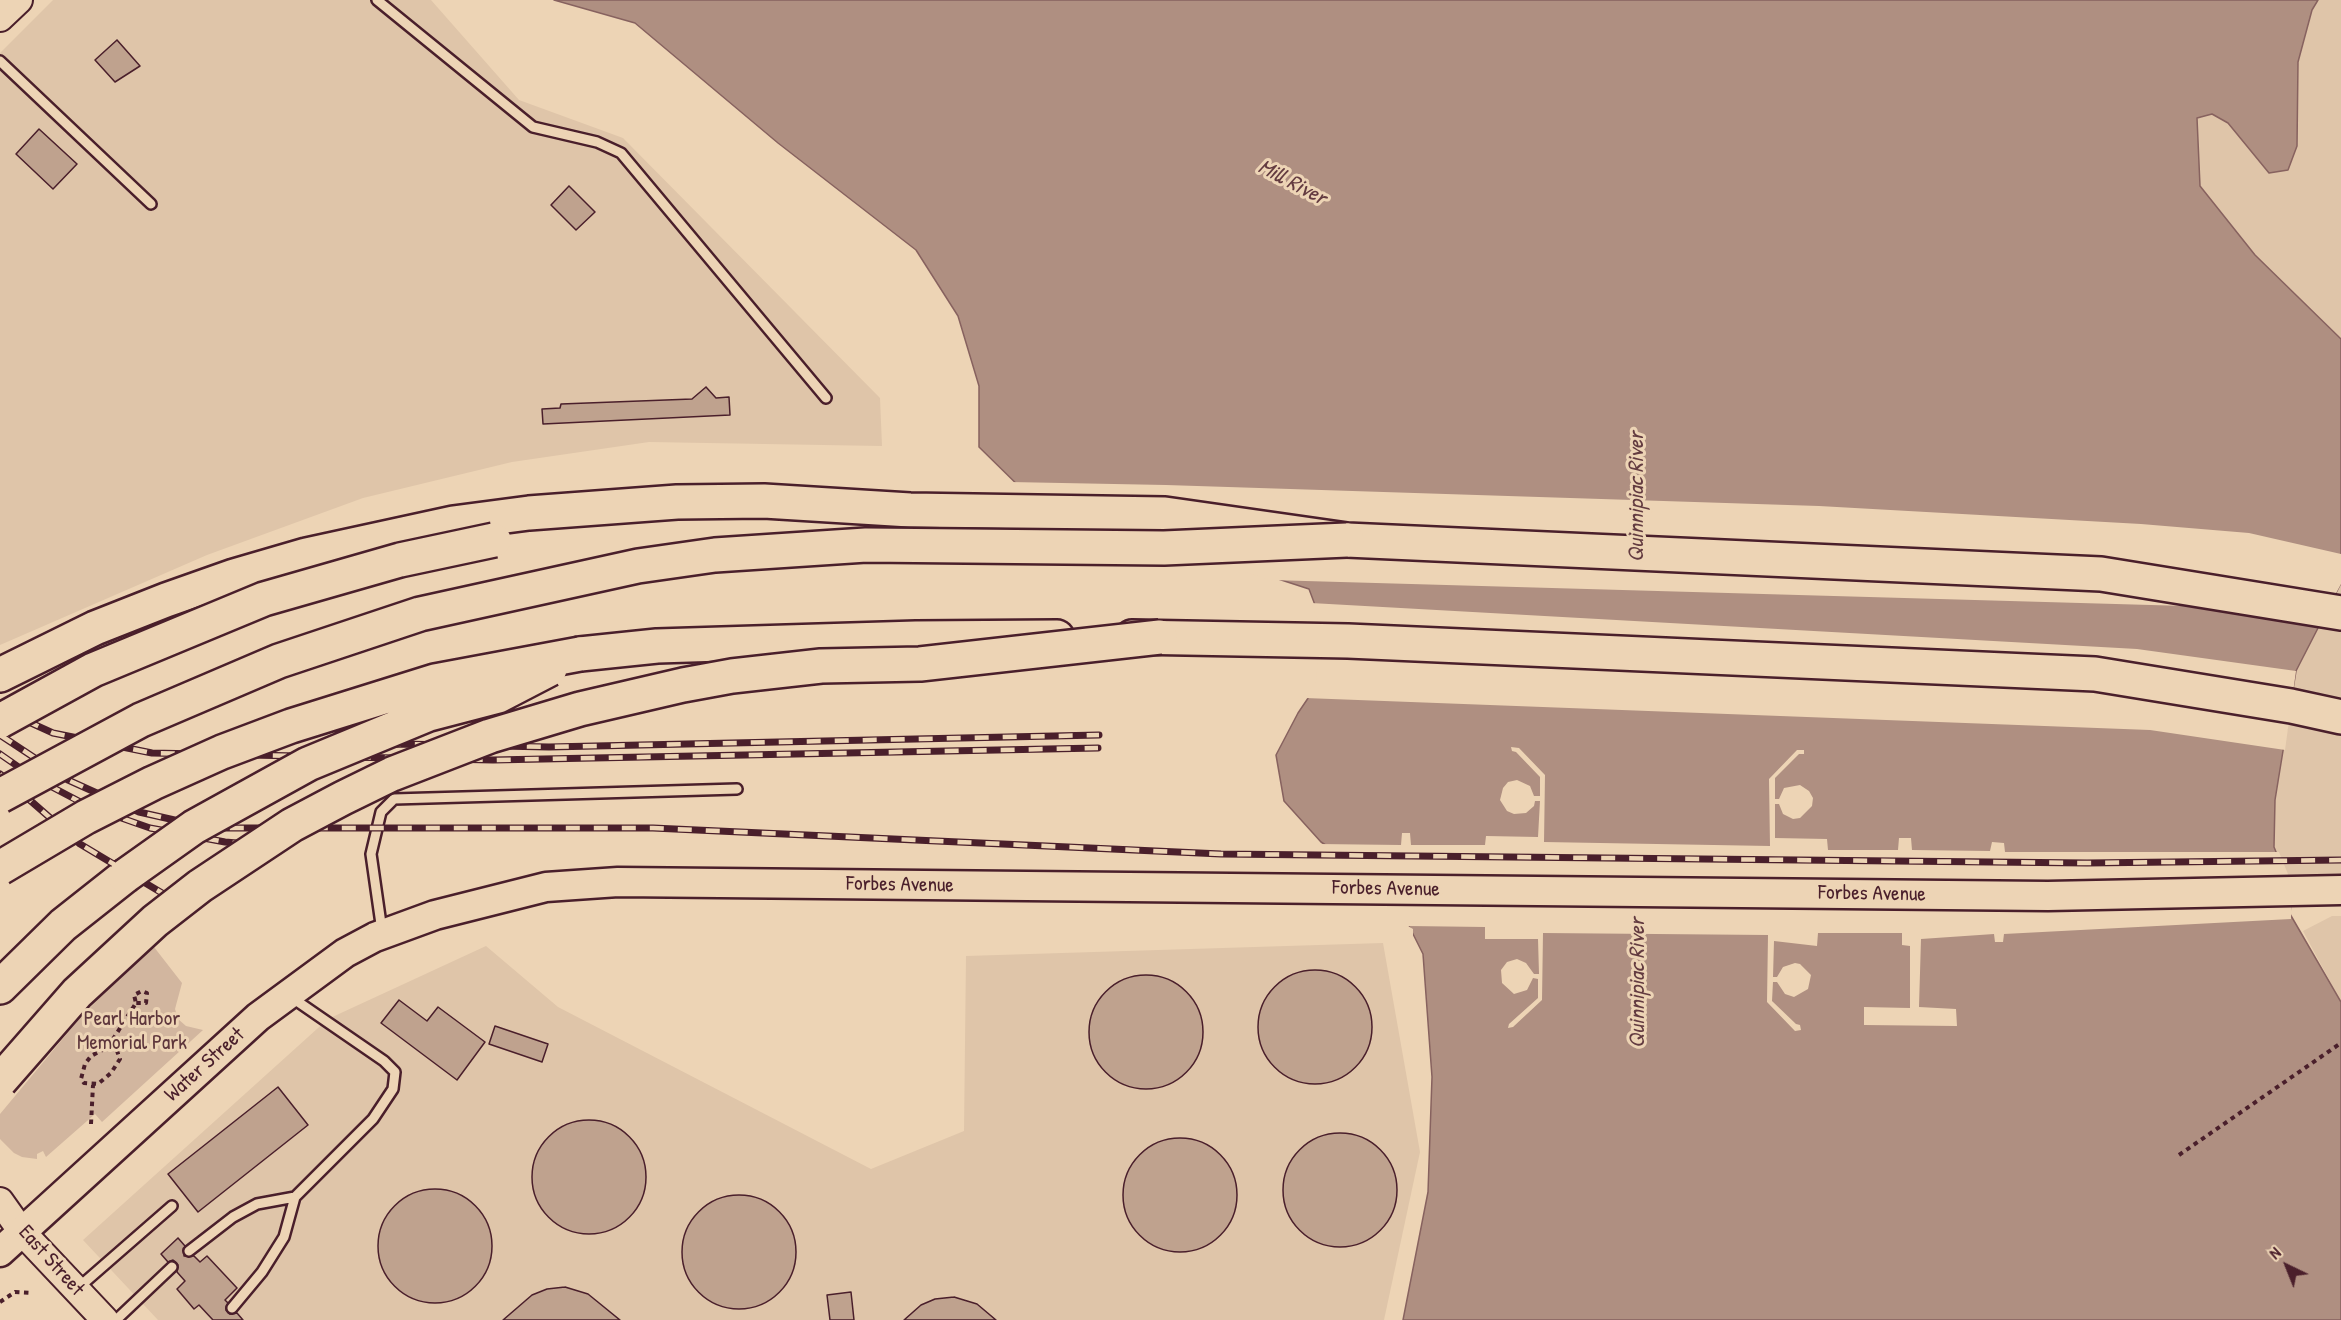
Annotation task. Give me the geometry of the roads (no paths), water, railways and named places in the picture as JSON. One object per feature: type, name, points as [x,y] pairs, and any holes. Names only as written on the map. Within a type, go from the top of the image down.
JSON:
[{"type":"highway","points":[[0,675],[95,628],[234,576],[316,552],[453,523],[529,513],[677,502],[764,501],[910,510],[1165,514],[1347,540]]},
{"type":"highway","points":[[0,721],[93,670],[219,616],[309,584],[400,560],[494,540],[635,524],[910,510]]},
{"type":"highway","points":[[0,796],[141,720],[279,661],[420,614],[628,568],[715,555],[866,544],[1164,548],[1347,540],[2101,574],[2341,613]]},
{"type":"highway","points":[[0,1081],[77,993],[147,928],[200,886],[292,825],[343,798],[392,774],[490,736],[580,709],[732,676],[822,666],[920,664],[1160,637]]},
{"type":"highway","points":[[0,868],[86,817],[153,783],[222,752],[291,726],[435,681],[580,654],[657,646],[869,639],[1160,637],[1348,641],[2095,674],[2291,706],[2341,717]]},
{"type":"highway","points":[[0,987],[95,899],[155,854],[232,805],[308,764],[367,738],[429,714],[498,696],[580,654]]},
{"type":"main road","points":[[0,18],[19,0]]},
{"type":"main road","name":"Forbes Avenue","points":[[435,915],[546,887],[618,882],[2048,896],[2341,890]]},
{"type":"main road","name":"Water Street","points":[[0,1252],[286,994],[345,952],[383,934],[435,915]]},
{"type":"main road","name":"East Street","points":[[0,1201],[22,1232],[105,1320]]},
{"type":"lane","points":[[377,0],[532,127],[597,142],[621,153],[826,399]]},
{"type":"lane","points":[[0,61],[151,204]]},
{"type":"lane","points":[[383,934],[371,854],[381,812],[394,799],[737,789]]},
{"type":"lane","points":[[232,1308],[262,1272],[284,1237],[295,1197],[373,1119],[393,1089],[395,1072],[384,1061],[286,994]]},
{"type":"lane","points":[[189,1251],[233,1217],[257,1204],[295,1197]]},
{"type":"lane","points":[[76,1290],[172,1206]]},
{"type":"lane","points":[[116,1320],[172,1267]]},
{"type":"water","points":[[554,0],[2318,0],[2312,10],[2298,62],[2297,146],[2288,170],[2269,173],[2228,123],[2212,114],[2197,118],[2200,186],[2255,255],[2341,339],[2341,583],[2296,671],[2275,800],[2274,847],[2292,891],[2290,914],[2341,1002],[2341,1320],[1403,1320],[1428,1192],[1432,1077],[1423,954],[1389,886],[1321,842],[1284,801],[1276,755],[1298,713],[1319,682],[1324,629],[1309,589],[1032,499],[979,447],[979,386],[958,316],[916,250],[778,143],[635,23]]},
{"type":"railway","points":[[0,709],[53,733],[152,753],[493,760],[1098,748]]},
{"type":"railway","points":[[0,735],[68,780],[139,812],[210,828],[653,828],[1221,854],[2087,863],[2341,860]]},
{"type":"railway","points":[[331,749],[400,744],[549,747],[1099,735]]},
{"type":"railway","points":[[0,754],[33,777],[90,807],[150,828],[225,842],[284,847]]},
{"type":"railway","points":[[0,774],[80,844],[167,896]]},
{"type":"water label","name":"Mill River","points":[[1292,183]]},
{"type":"water label","name":"Quinnipiac River","points":[[1637,497]]},
{"type":"water label","name":"Quinnipiac River","points":[[1638,983]]},
{"type":"park label","name":"Pearl Harbor Memorial Park","points":[[132,1031]]}]
